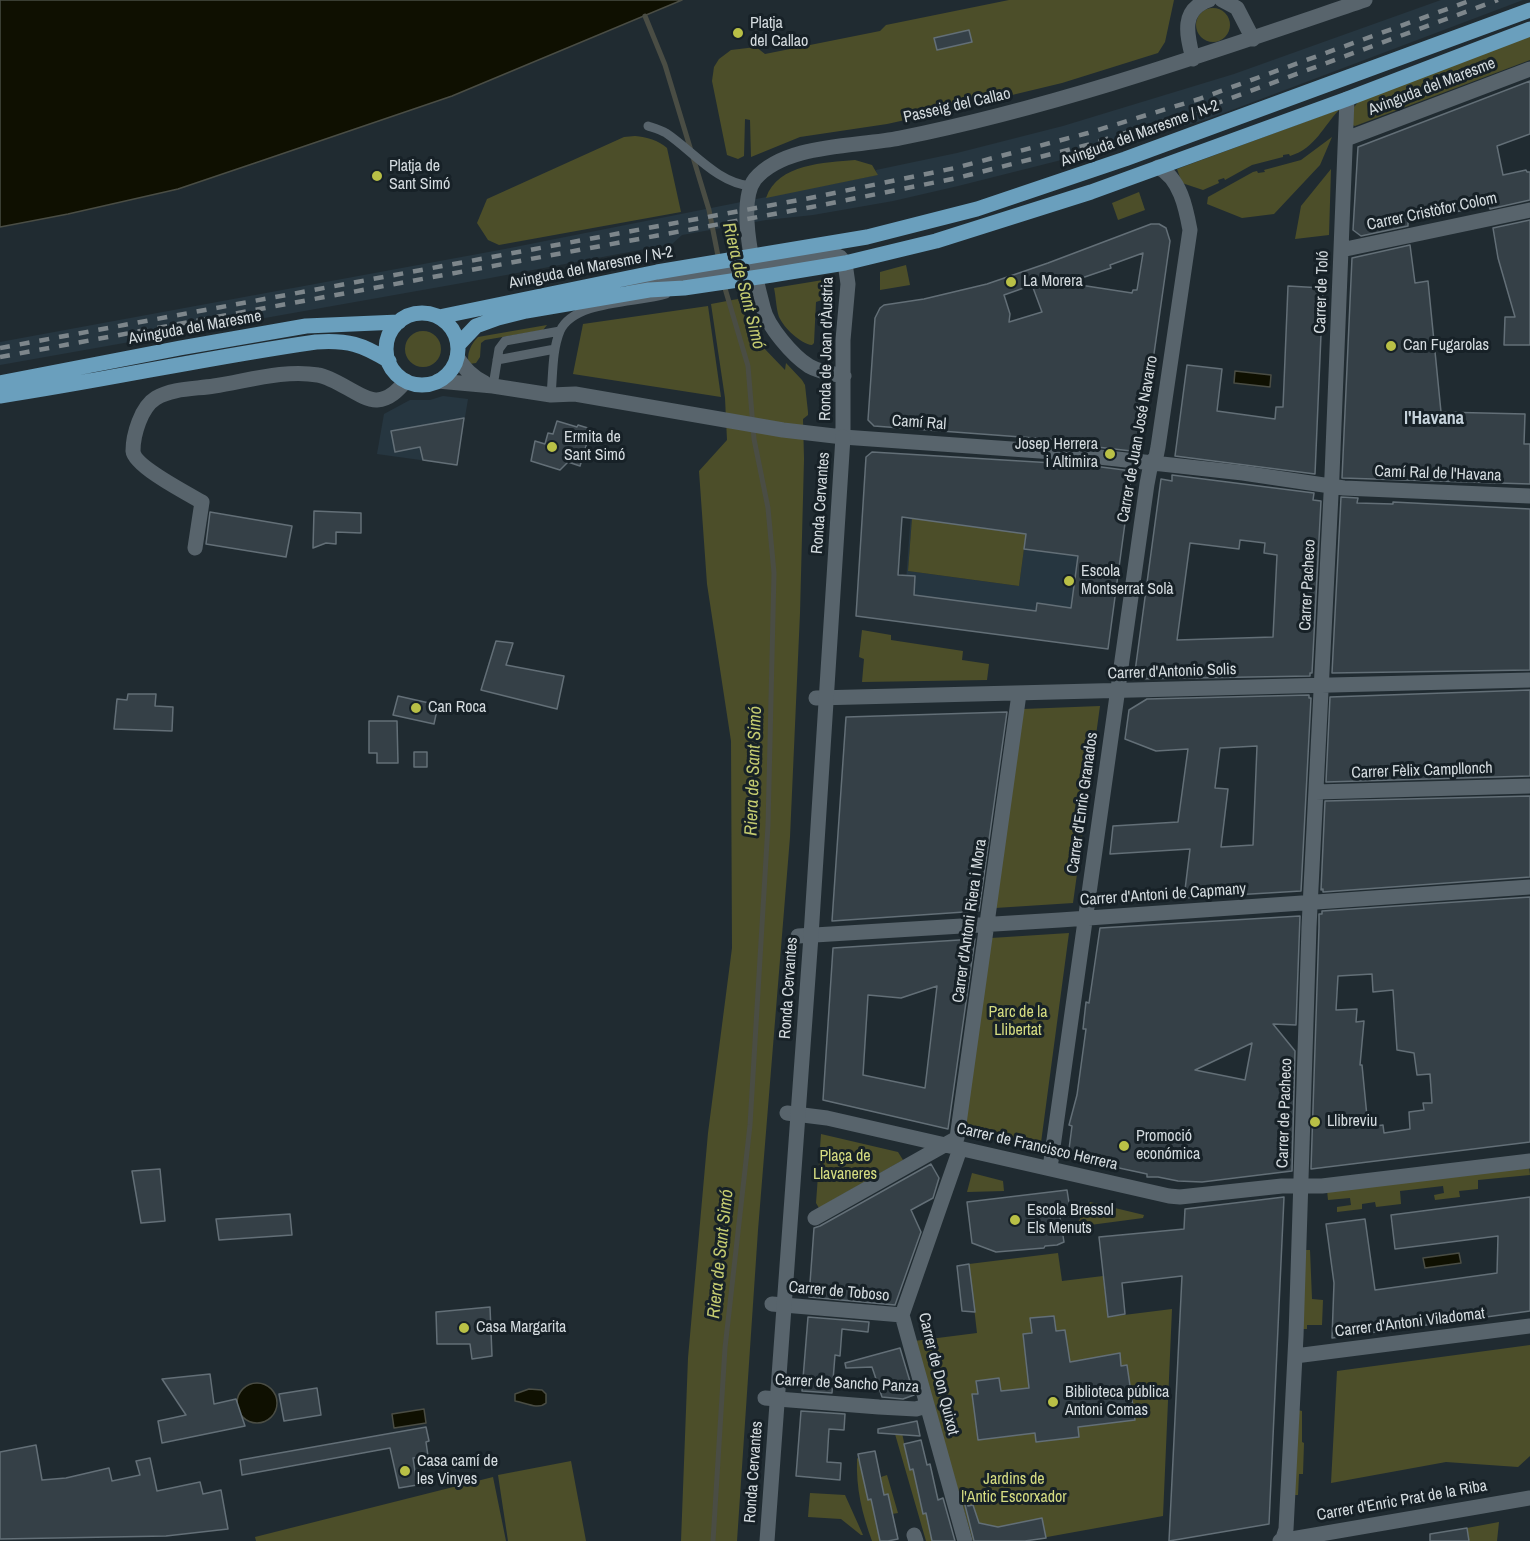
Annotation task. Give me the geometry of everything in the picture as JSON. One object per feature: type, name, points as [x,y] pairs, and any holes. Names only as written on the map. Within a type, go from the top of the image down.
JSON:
[{"type":"main road","name":"Avinguda del Maresme / N-2","points":[[439,317],[609,284],[657,272],[702,275],[770,264],[977,209],[1125,159],[1530,10]]},
{"type":"main road","name":"Avinguda del Maresme / N-2","points":[[458,351],[476,326],[526,311],[649,290],[684,288],[702,275],[770,264],[845,263],[977,229],[1158,168],[1530,29]]},
{"type":"main road","points":[[845,263],[860,248],[956,224],[977,209]]},
{"type":"main road","points":[[0,396],[270,349],[339,340],[366,348],[388,361],[399,376],[406,381],[427,384],[438,381],[447,374],[458,351],[454,332],[439,317],[425,313],[411,315],[399,322],[387,340],[388,361]]},
{"type":"main road","name":"Avinguda del Maresme","points":[[0,383],[306,326],[399,322]]},
{"type":"street","points":[[1193,59],[1188,20],[1194,9],[1209,0]]},
{"type":"street","points":[[1222,0],[1237,8],[1253,39]]},
{"type":"street","name":"Passeig del Callao","points":[[751,186],[757,177],[769,168],[798,154],[880,142],[1077,95],[1193,59],[1365,0]]},
{"type":"street","name":"Avinguda del Maresme","points":[[1346,139],[1530,69]]},
{"type":"street","name":"Carrer de Toló","points":[[1338,487],[1341,250],[1347,99]]},
{"type":"street","name":"Carrer de Juan José Navarro","points":[[1118,692],[1151,463],[1156,457],[1158,447],[1190,230],[1188,217],[1173,178],[1167,171],[1158,168]]},
{"type":"street","points":[[751,186],[746,202],[750,252],[764,314],[771,328],[810,367],[844,376]]},
{"type":"street","name":"Carrer Cristòfor Colom","points":[[1341,250],[1530,210]]},
{"type":"street","name":"Ronda de Joan d'Àustria","points":[[843,437],[843,340],[848,284],[845,263]]},
{"type":"street","name":"Camí Ral","points":[[458,351],[464,367],[474,378],[493,386]]},
{"type":"street","points":[[195,548],[202,502],[147,468],[136,459],[133,452],[136,430],[144,412],[155,399],[177,391],[304,373],[331,378],[364,397],[377,400],[395,392],[406,381]]},
{"type":"street","name":"Camí Ral","points":[[438,381],[493,386],[550,395],[575,394],[783,430],[843,437],[1044,451],[1243,473],[1338,487]]},
{"type":"street","name":"Ronda Cervantes","points":[[767,1541],[771,1399],[821,698],[843,437]]},
{"type":"street","name":"Camí Ral de l'Havana","points":[[1338,487],[1530,496]]},
{"type":"street","name":"Carrer Pacheco","points":[[1321,686],[1338,487]]},
{"type":"street","name":"Carrer d'Antonio Solis","points":[[821,698],[1530,680]]},
{"type":"street","name":"Carrer de Pacheco","points":[[1281,1541],[1286,1529],[1295,1356],[1321,686]]},
{"type":"street","name":"Carrer d'Enric Granados","points":[[1050,1168],[1118,692]]},
{"type":"street","name":"Carrer d'Antoni Riera i Mora","points":[[945,1145],[957,1138],[1018,694]]},
{"type":"street","name":"Carrer Fèlix Campllonch","points":[[1316,792],[1530,786]]},
{"type":"street","name":"Carrer d'Antoni de Capmany","points":[[805,936],[1530,887]]},
{"type":"street","name":"Carrer de Francisco Herrera","points":[[792,1113],[827,1118],[1169,1196],[1322,1186],[1530,1161]]},
{"type":"street","points":[[815,1218],[945,1145]]},
{"type":"street","name":"Carrer de Don Quixot","points":[[960,1149],[902,1315],[965,1541]]},
{"type":"street","name":"Carrer de Toboso","points":[[778,1304],[902,1315]]},
{"type":"street","name":"Carrer d'Antoni Viladomat","points":[[1295,1356],[1530,1326]]},
{"type":"street","name":"Carrer de Sancho Panza","points":[[771,1399],[907,1409],[926,1406]]},
{"type":"street","name":"Carrer d'Enric Prat de la Riba","points":[[1281,1541],[1530,1498]]},
{"type":"lane","points":[[648,126],[665,132],[720,175],[736,184],[751,186]]},
{"type":"lane","points":[[550,395],[555,350],[561,331],[571,317],[580,311],[651,299],[684,288]]},
{"type":"lane","points":[[493,386],[499,350],[505,341],[561,331]]},
{"type":"lane","points":[[497,360],[555,350]]},
{"type":"shaded area","points":[[0,0],[682,0],[452,96],[178,189],[0,227]]},
{"type":"shaded area","points":[[1441,0],[1523,0],[1208,119],[1093,152],[958,186],[893,201],[682,235],[672,244],[0,365],[0,342],[505,249],[877,175],[876,170],[957,153],[1063,126],[1234,74]]},
{"type":"shaded area","points":[[1235,371],[1271,375],[1270,387],[1234,383]]},
{"type":"shaded area","points":[[443,396],[468,399],[457,465],[377,454],[384,414],[410,400],[430,400]]},
{"type":"shaded area","name":"Escola Montserrat Solà","points":[[911,513],[1053,523],[1124,533],[1108,649],[903,622]],"holes":[[[912,518],[1026,534],[1019,586],[908,571]]]},
{"type":"shaded area","points":[[1459,1253],[1461,1263],[1425,1268],[1423,1258]]},
{"type":"shaded area","points":[[257,1383],[271,1389],[277,1403],[271,1417],[257,1423],[243,1417],[237,1403],[243,1389]]},
{"type":"shaded area","points":[[529,1389],[542,1390],[546,1394],[546,1403],[536,1406],[515,1401],[515,1394]]},
{"type":"shaded area","points":[[424,1409],[426,1423],[394,1428],[392,1414]]},
{"type":"green space","points":[[1009,0],[1174,0],[1165,42],[1158,53],[1062,83],[937,113],[887,124],[800,137],[751,157],[750,120],[745,119],[744,156],[738,159],[727,155],[712,81],[714,67],[719,59],[731,50],[756,47],[765,54],[880,31],[886,25]]},
{"type":"green space","points":[[1213,8],[1225,13],[1230,25],[1225,37],[1213,42],[1201,37],[1196,25],[1201,13]]},
{"type":"green space","points":[[1530,35],[1530,60],[1355,126],[1352,125],[1354,107],[1359,101]]},
{"type":"green space","points":[[1340,109],[1313,142],[1299,152],[1252,165],[1225,180],[1224,178],[1218,180],[1219,183],[1203,190],[1182,183],[1177,169]]},
{"type":"green space","points":[[624,137],[652,139],[667,148],[681,212],[499,245],[488,240],[477,223],[487,199]]},
{"type":"green space","points":[[1332,137],[1320,165],[1274,214],[1242,218],[1207,204],[1208,197],[1253,172],[1265,172],[1264,170],[1301,160]]},
{"type":"green space","points":[[855,160],[872,165],[878,175],[766,198],[772,186],[792,171],[817,164]]},
{"type":"green space","points":[[1331,169],[1329,235],[1295,239],[1301,206]]},
{"type":"green space","points":[[1139,192],[1145,210],[1118,220],[1112,203]]},
{"type":"green space","points":[[906,265],[910,285],[880,290],[880,272]]},
{"type":"green space","points":[[823,280],[828,283],[831,291],[828,298],[816,302],[814,343],[812,345],[798,339],[781,321],[774,288]]},
{"type":"green space","points":[[743,298],[745,321],[762,346],[785,370],[786,363],[805,385],[808,412],[803,419],[800,613],[790,837],[758,1230],[737,1541],[681,1541],[688,1358],[708,1133],[732,948],[731,741],[707,584],[699,471],[727,440],[725,398],[711,304]]},
{"type":"green space","points":[[708,306],[721,397],[573,374],[583,324]]},
{"type":"green space","points":[[547,325],[543,330],[485,340],[481,343],[480,357],[476,363],[469,364],[470,349],[478,337]]},
{"type":"green space","points":[[423,331],[436,336],[441,349],[436,362],[423,367],[410,362],[405,349],[410,336]]},
{"type":"green space","points":[[912,518],[1026,534],[1019,586],[908,571]]},
{"type":"green space","points":[[862,630],[891,635],[891,640],[963,651],[962,660],[989,664],[987,680],[862,682],[864,659],[859,657]]},
{"type":"green space","points":[[1100,706],[1073,903],[995,908],[1023,709]]},
{"type":"green space","name":"Parc de la Llibertat","points":[[1069,933],[1040,1150],[964,1133],[991,938]]},
{"type":"green space","name":"Plaça de Llavaneres","points":[[821,1134],[898,1152],[903,1160],[819,1208],[816,1203]]},
{"type":"green space","points":[[1529,1166],[1530,1175],[1478,1180],[1478,1189],[1459,1191],[1460,1197],[1435,1200],[1434,1195],[1444,1193],[1443,1186],[1400,1191],[1401,1204],[1376,1207],[1375,1202],[1362,1204],[1362,1209],[1337,1212],[1337,1207],[1351,1205],[1350,1198],[1328,1200],[1327,1190]]},
{"type":"green space","points":[[972,1173],[1003,1181],[1004,1191],[967,1192]]},
{"type":"green space","points":[[1090,1202],[1144,1215],[1143,1218],[1075,1227]]},
{"type":"green space","points":[[1304,1250],[1310,1250],[1312,1299],[1323,1300],[1322,1325],[1307,1325],[1307,1329],[1301,1329]]},
{"type":"green space","name":"Jardins de l'Antic Escorxador","points":[[1058,1253],[1062,1281],[1103,1276],[1108,1317],[1172,1309],[1163,1516],[1025,1541],[973,1541],[914,1341],[977,1333],[969,1264]],"holes":[[[1054,1316],[1056,1331],[1065,1330],[1079,1436],[1037,1442],[1023,1335],[1032,1333],[1030,1319]]]},
{"type":"green space","points":[[1530,1345],[1530,1456],[1518,1467],[1446,1462],[1331,1483],[1337,1371]]},
{"type":"green space","points":[[1298,1410],[1302,1411],[1303,1474],[1299,1474],[1298,1495],[1293,1495]]},
{"type":"green space","points":[[902,1433],[910,1470],[913,1469],[932,1541],[926,1541],[895,1434]]},
{"type":"green space","points":[[859,1456],[880,1541],[872,1541],[863,1511],[858,1481],[857,1459]]},
{"type":"green space","points":[[571,1461],[586,1541],[508,1541],[498,1475]]},
{"type":"green space","points":[[887,1475],[898,1513],[892,1514],[888,1494],[884,1495],[881,1477]]},
{"type":"green space","points":[[493,1477],[506,1541],[256,1541],[255,1537]]},
{"type":"green space","points":[[810,1493],[845,1495],[863,1535],[841,1519],[808,1517]]},
{"type":"green space","points":[[1499,1522],[1497,1541],[1469,1541],[1467,1528]]},
{"type":"building","points":[[969,30],[972,42],[937,50],[934,38]]},
{"type":"building","points":[[1530,81],[1530,134],[1497,146],[1503,175],[1526,170],[1530,172],[1530,200],[1490,209],[1489,205],[1421,219],[1408,222],[1408,226],[1361,236],[1353,230],[1358,147]]},
{"type":"building","points":[[1530,220],[1530,345],[1504,345],[1505,317],[1515,317],[1498,258],[1493,228]]},
{"type":"building","points":[[1151,224],[1159,224],[1166,228],[1170,241],[1140,452],[1088,446],[1088,442],[874,426],[868,420],[875,318],[880,308],[884,305],[924,299],[987,284]],"holes":[[[1143,253],[1137,290],[1133,290],[1132,293],[1067,283],[1111,268],[1110,265]],[[1032,285],[1042,312],[1009,322],[1010,314],[1004,295]]]},
{"type":"building","points":[[1410,245],[1415,283],[1428,281],[1441,412],[1525,414],[1524,444],[1530,444],[1530,484],[1342,478],[1352,258]]},
{"type":"building","points":[[1288,286],[1323,288],[1315,474],[1175,456],[1187,365],[1222,369],[1217,411],[1275,419],[1276,407],[1283,407]]},
{"type":"building","points":[[464,418],[457,465],[423,460],[420,447],[395,452],[391,431]]},
{"type":"building","name":"Ermita de Sant Simó","points":[[557,421],[591,429],[580,466],[568,462],[560,470],[531,461],[535,441],[545,444],[548,433],[553,434]]},
{"type":"building","points":[[872,452],[1086,465],[1132,471],[1108,649],[856,616],[866,457]],"holes":[[[902,517],[1026,534],[1024,549],[1078,556],[1071,608],[1037,603],[1036,611],[914,595],[915,576],[898,575]]]},
{"type":"building","points":[[1172,475],[1314,493],[1313,500],[1321,501],[1312,673],[1310,676],[1134,679],[1161,479],[1172,481]],"holes":[[[1240,540],[1265,543],[1264,553],[1277,555],[1273,637],[1177,640],[1190,543],[1239,549]]]},
{"type":"building","points":[[1341,497],[1358,498],[1357,503],[1393,504],[1393,502],[1530,509],[1530,670],[1332,673]]},
{"type":"building","points":[[314,511],[361,513],[361,533],[336,532],[336,544],[326,543],[313,548]]},
{"type":"building","points":[[210,512],[292,526],[286,557],[206,544]]},
{"type":"building","points":[[496,641],[513,643],[506,665],[564,676],[557,709],[481,690]]},
{"type":"building","points":[[1530,690],[1530,776],[1326,782],[1330,697]]},
{"type":"building","points":[[128,694],[156,694],[155,706],[173,707],[172,731],[114,729],[117,699],[127,700]]},
{"type":"building","points":[[1309,695],[1311,698],[1301,891],[1184,898],[1190,849],[1110,854],[1113,826],[1178,822],[1188,749],[1156,751],[1125,739],[1129,710],[1147,699]],"holes":[[[1257,746],[1253,845],[1221,847],[1228,789],[1215,788],[1220,748]]]},
{"type":"building","name":"Can Roca","points":[[398,696],[438,705],[434,724],[393,715]]},
{"type":"building","points":[[1007,712],[979,911],[832,921],[846,717]]},
{"type":"building","points":[[369,721],[397,721],[398,763],[377,763],[377,753],[369,753]]},
{"type":"building","points":[[414,752],[427,752],[427,767],[414,767]]},
{"type":"building","points":[[1530,796],[1530,877],[1323,892],[1323,889],[1321,890],[1325,801]]},
{"type":"building","points":[[1530,897],[1530,1142],[1311,1169],[1319,914],[1322,914],[1322,911]],"holes":[[[1372,974],[1373,992],[1393,990],[1397,1050],[1414,1053],[1417,1075],[1430,1074],[1432,1103],[1423,1103],[1424,1110],[1409,1112],[1410,1129],[1384,1133],[1383,1125],[1368,1127],[1362,1065],[1360,1065],[1364,1021],[1356,1022],[1357,1009],[1336,1010],[1338,976]]]},
{"type":"building","points":[[1300,916],[1296,1025],[1273,1024],[1295,1051],[1292,1171],[1202,1182],[1178,1181],[1147,1177],[1147,1174],[1068,1157],[1072,1126],[1069,1125],[1077,1095],[1086,1029],[1083,1029],[1086,1002],[1089,1003],[1100,928]],"holes":[[[1252,1043],[1245,1080],[1195,1070]]]},
{"type":"building","points":[[975,939],[948,1129],[823,1100],[833,948]],"holes":[[[937,986],[925,1088],[863,1075],[868,995],[901,998]]]},
{"type":"building","points":[[931,1164],[939,1178],[933,1198],[911,1210],[921,1232],[895,1305],[809,1297],[814,1228]]},
{"type":"building","points":[[160,1169],[165,1221],[141,1223],[132,1171]]},
{"type":"building","name":"Escola Bressol Els Menuts","points":[[1067,1190],[1071,1216],[1060,1217],[1064,1242],[1044,1248],[996,1252],[972,1243],[967,1202]]},
{"type":"building","points":[[1284,1197],[1269,1524],[1169,1541],[1182,1276],[1122,1283],[1125,1314],[1108,1317],[1099,1237],[1184,1229],[1185,1209]]},
{"type":"building","points":[[1530,1197],[1530,1311],[1332,1338],[1334,1283],[1326,1224],[1365,1219],[1375,1290],[1497,1273],[1498,1236],[1395,1249],[1391,1215]]},
{"type":"building","points":[[290,1214],[292,1235],[219,1240],[216,1219]]},
{"type":"building","points":[[969,1264],[975,1312],[962,1311],[957,1266]]},
{"type":"building","name":"Casa Margarita","points":[[490,1307],[492,1356],[472,1359],[470,1344],[437,1344],[436,1312]]},
{"type":"building","points":[[1054,1316],[1056,1331],[1065,1330],[1070,1362],[1120,1353],[1121,1366],[1127,1365],[1135,1420],[1078,1427],[1079,1437],[1036,1442],[1035,1433],[978,1440],[972,1394],[978,1394],[976,1381],[999,1378],[1001,1391],[1029,1388],[1023,1334],[1032,1333],[1030,1318]]},
{"type":"building","points":[[808,1317],[869,1322],[868,1332],[842,1329],[840,1356],[835,1355],[832,1393],[802,1391]]},
{"type":"building","points":[[900,1348],[914,1395],[903,1399],[882,1397],[872,1367],[846,1368],[845,1363]]},
{"type":"building","points":[[210,1374],[214,1404],[236,1399],[245,1426],[162,1443],[158,1421],[186,1415],[162,1379]]},
{"type":"building","points":[[317,1388],[321,1415],[284,1421],[279,1394]]},
{"type":"building","points":[[801,1411],[845,1414],[844,1430],[829,1429],[827,1462],[841,1463],[840,1480],[796,1476]]},
{"type":"building","points":[[917,1421],[920,1436],[878,1433],[878,1429]]},
{"type":"building","points":[[426,1427],[429,1441],[426,1442],[428,1456],[413,1458],[417,1485],[399,1488],[390,1448],[242,1475],[240,1460]]},
{"type":"building","points":[[921,1440],[927,1465],[930,1464],[938,1500],[943,1498],[955,1541],[932,1541],[926,1513],[923,1514],[913,1469],[910,1470],[904,1444]]},
{"type":"building","points":[[36,1445],[42,1480],[66,1478],[109,1468],[112,1481],[140,1475],[136,1461],[150,1458],[157,1491],[200,1482],[203,1494],[221,1490],[228,1529],[166,1536],[0,1539],[0,1452]]},
{"type":"building","points":[[875,1451],[884,1495],[888,1494],[898,1539],[880,1541],[871,1499],[868,1500],[858,1454]]},
{"type":"building","points":[[964,1492],[968,1506],[973,1505],[979,1523],[998,1527],[1042,1518],[1046,1538],[1025,1541],[974,1541],[962,1493]]},
{"type":"building","points":[[1467,1528],[1469,1541],[1430,1541],[1430,1534]]},
{"type":"waterway","name":"Riera de Sant Simó","points":[[645,16],[665,65],[709,210],[719,261]]},
{"type":"waterway","name":"Riera de Sant Simó","points":[[713,1541],[725,1348],[750,1125],[768,825],[774,573],[768,508],[754,439],[748,366],[724,285]]},
{"type":"railway","points":[[0,348],[810,198],[955,168],[1088,133],[1199,99],[1472,0]]},
{"type":"railway","points":[[0,357],[812,207],[957,178],[1091,144],[1204,108],[1498,0]]},
{"type":"place","name":"Platja del Callao","points":[[738,33]]},
{"type":"place","name":"Platja de Sant Simó","points":[[377,176]]},
{"type":"place","name":"La Morera","points":[[1011,282]]},
{"type":"place","name":"Can Fugarolas","points":[[1391,346]]},
{"type":"place","name":"Ermita de Sant Simó","points":[[552,447]]},
{"type":"place","name":"Josep Herrera i Altimira","points":[[1110,454]]},
{"type":"place","name":"Escola Montserrat Solà","points":[[1069,581]]},
{"type":"place","name":"Can Roca","points":[[416,708]]},
{"type":"place","name":"Llibreviu","points":[[1315,1122]]},
{"type":"place","name":"Promoció económica","points":[[1124,1146]]},
{"type":"place","name":"Escola Bressol Els Menuts","points":[[1015,1220]]},
{"type":"place","name":"Casa Margarita","points":[[464,1328]]},
{"type":"place","name":"Biblioteca pública Antoni Comas","points":[[1053,1402]]},
{"type":"place","name":"Casa camí de les Vinyes","points":[[405,1471]]},
{"type":"district","name":"l'Havana","points":[[1434,419]]}]
